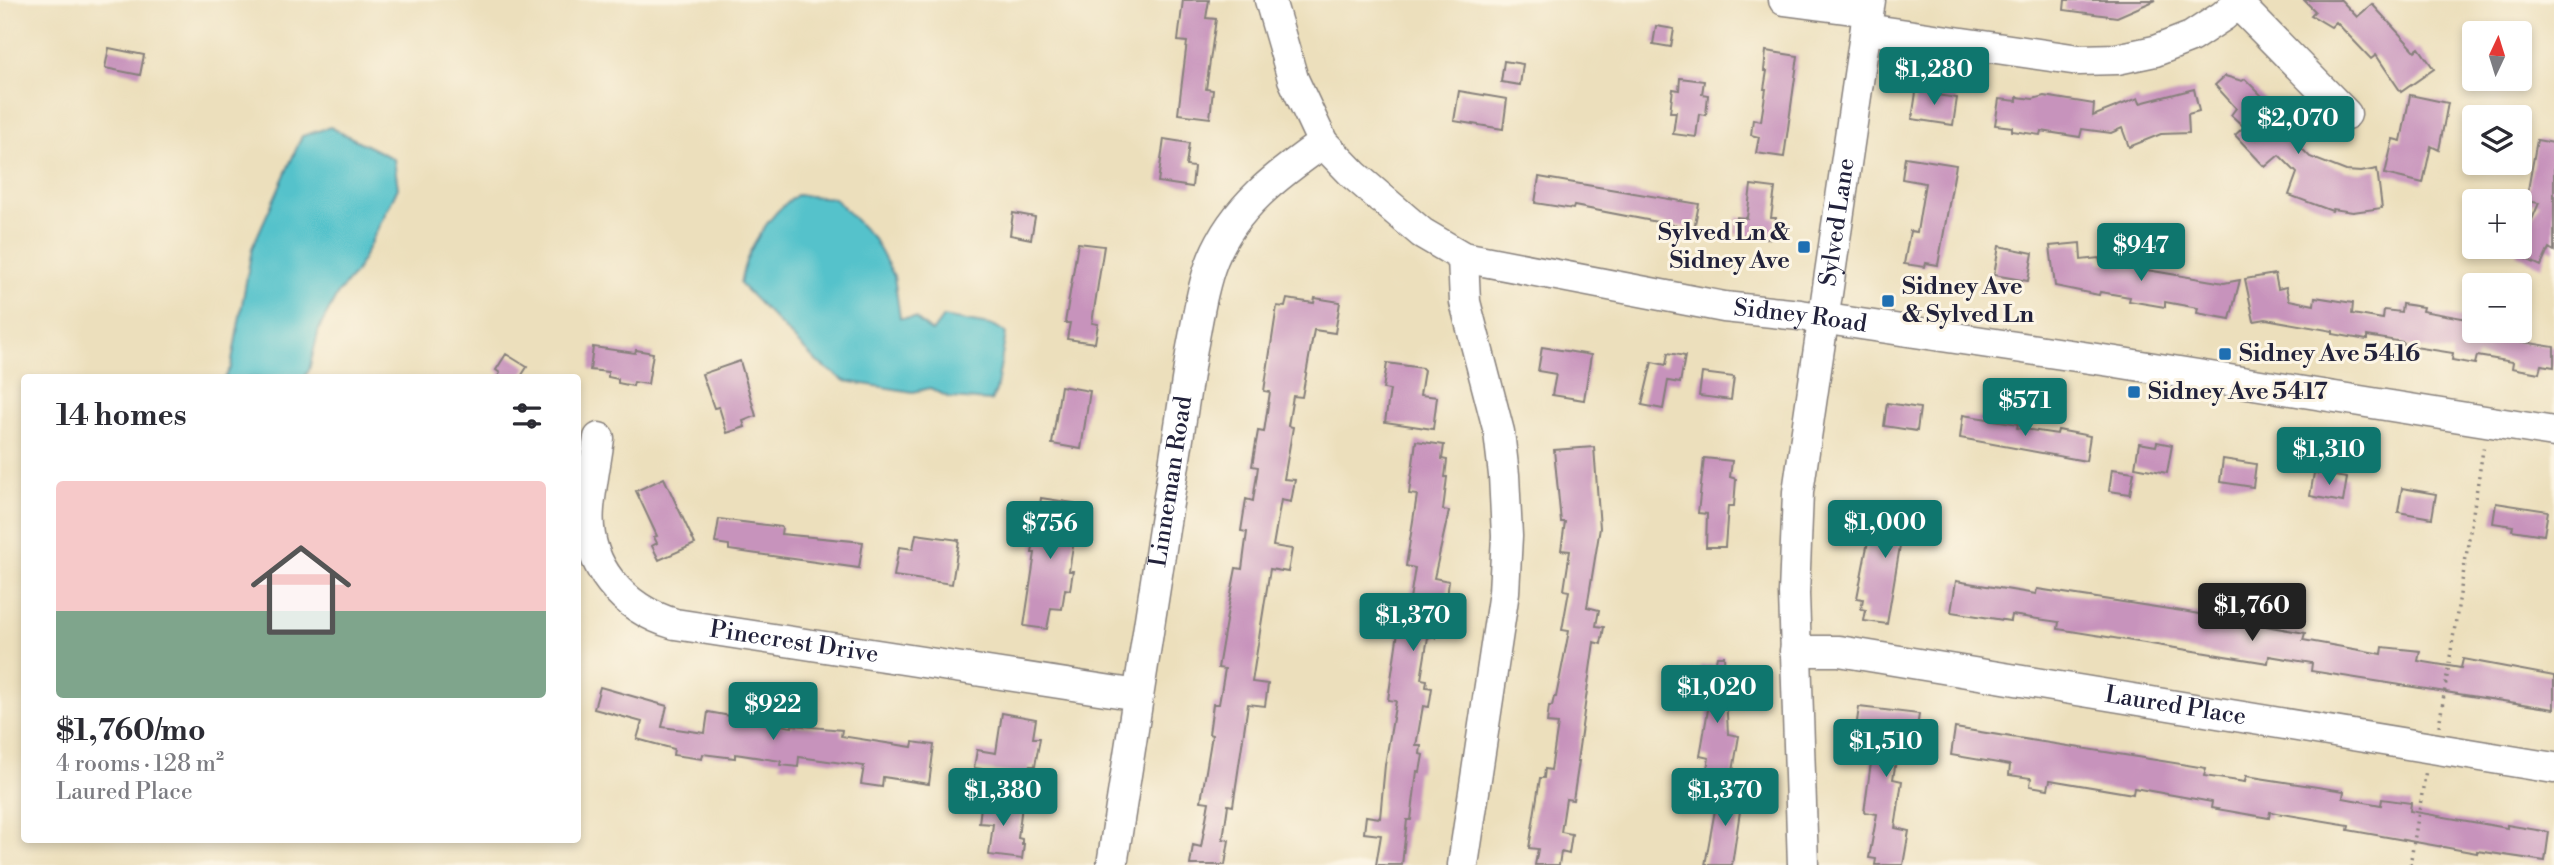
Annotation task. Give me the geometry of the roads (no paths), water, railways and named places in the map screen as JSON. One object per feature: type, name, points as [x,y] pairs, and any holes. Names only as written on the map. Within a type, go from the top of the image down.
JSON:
[{"type":"street","name":"Sidney Road","points":[[1270,0],[1293,79],[1323,143],[1354,175],[1422,233],[1463,257],[1670,297],[2110,361],[2554,432]]},
{"type":"street","points":[[1784,0],[1868,14],[2079,60],[2117,59],[2155,51],[2190,37],[2239,2],[2346,114]]},
{"type":"street","name":"Sylved Lane","points":[[1803,865],[1795,651],[1794,546],[1798,492],[1868,14]]},
{"type":"street","name":"Linneman Road","points":[[1112,865],[1192,348],[1204,286],[1214,257],[1248,204],[1276,176],[1323,143]]},
{"type":"street","points":[[1462,865],[1504,592],[1507,536],[1499,432],[1465,302],[1463,257]]},
{"type":"street","name":"Pinecrest Drive","points":[[599,438],[589,510],[589,533],[595,556],[606,577],[621,596],[657,619],[675,624],[1138,695]]},
{"type":"street","name":"Laured Place","points":[[1795,651],[1839,652],[2554,768]]},
{"type":"water","points":[[330,127],[394,159],[398,188],[356,272],[338,293],[319,329],[306,374],[227,374],[231,367],[252,248],[302,136]]},
{"type":"water","points":[[797,195],[834,198],[874,239],[894,276],[900,318],[915,318],[932,332],[943,317],[995,326],[1006,333],[996,391],[991,401],[950,398],[930,388],[913,392],[845,381],[817,362],[740,284],[747,259],[760,234],[777,212]]},
{"type":"place","name":"Sylved Ln & Sidney Ave","points":[[1804,247]]},
{"type":"place","name":"Sidney Ave & Sylved Ln","points":[[1888,301]]},
{"type":"place","name":"Sidney Ave 5416","points":[[2225,354]]},
{"type":"place","name":"Sidney Ave 5417","points":[[2134,392]]}]
